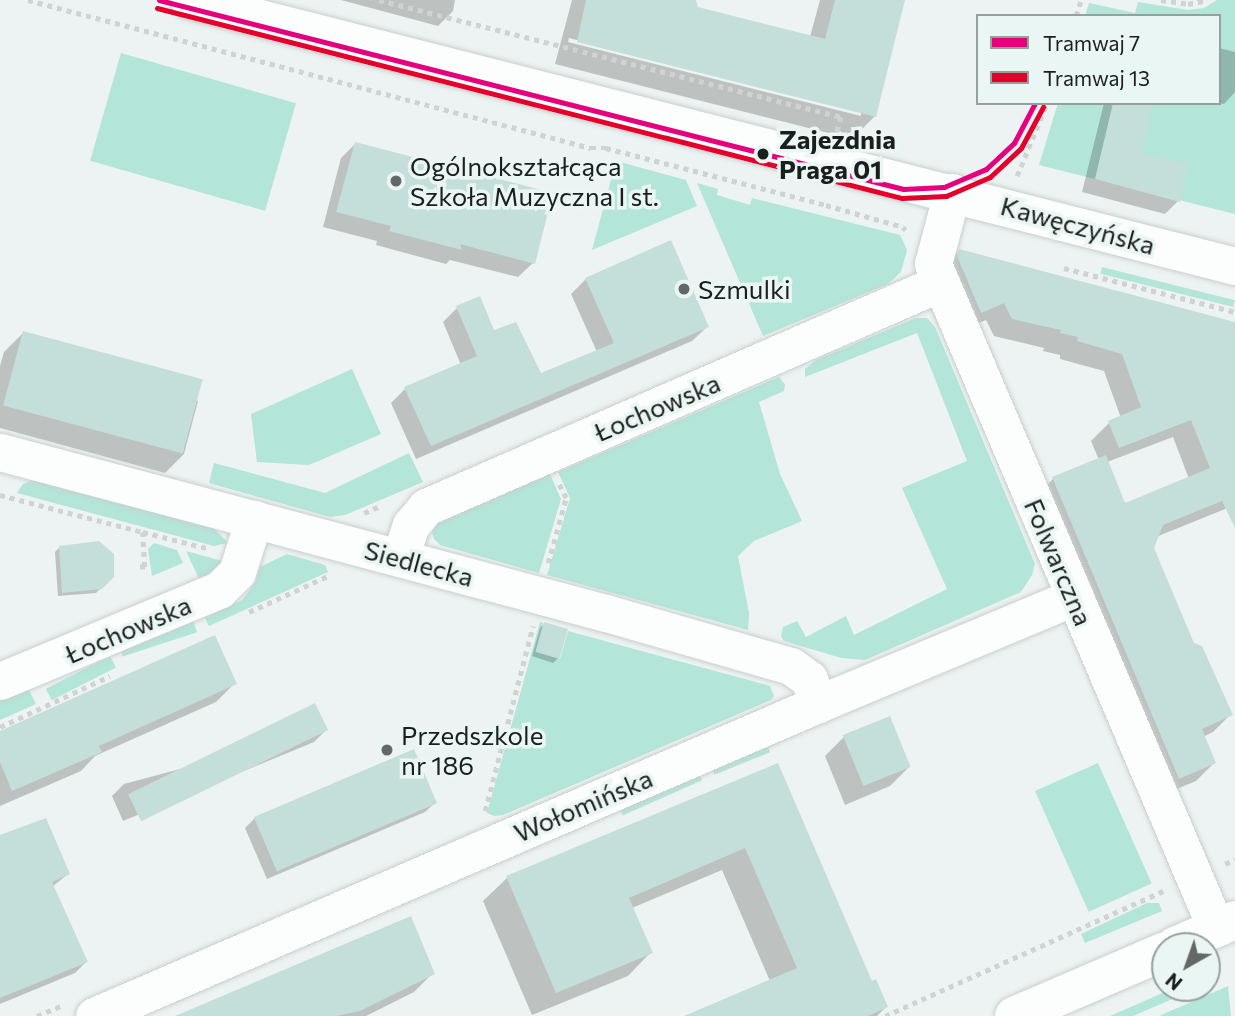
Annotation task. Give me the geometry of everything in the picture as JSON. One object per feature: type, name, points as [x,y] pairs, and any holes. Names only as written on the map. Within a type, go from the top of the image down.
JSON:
[{"type":"street","name":"Kawęczyńska","points":[[189,0],[1235,266]]},
{"type":"street","name":"Folwarczna","points":[[952,192],[933,264],[940,283],[1074,597],[1225,924]]},
{"type":"street","name":"Łochowska","points":[[400,558],[411,524],[426,507],[940,283]]},
{"type":"street","name":"Siedlecka","points":[[0,452],[400,558],[791,666],[809,679],[818,704]]},
{"type":"street","name":"Łochowska","points":[[0,681],[219,590],[237,572],[254,519]]},
{"type":"street","name":"Wołomińska","points":[[94,1016],[818,704],[1074,597]]},
{"type":"street","points":[[1207,932],[1225,924]]},
{"type":"street","points":[[1014,1016],[1151,957]]},
{"type":"path","points":[[27,0],[591,148],[606,148],[826,205],[828,163],[841,117],[379,0]]},
{"type":"path","points":[[1161,0],[1188,4],[1208,0]]},
{"type":"path","points":[[1003,205],[1033,144],[1046,105]]},
{"type":"path","points":[[1064,268],[1235,312]]},
{"type":"path","points":[[544,577],[566,498],[556,478]]},
{"type":"path","points":[[0,495],[143,532],[145,567],[140,567]]},
{"type":"path","points":[[352,518],[386,503]]},
{"type":"path","points":[[484,814],[536,617]]},
{"type":"path","points":[[884,1016],[1166,889]]},
{"type":"green space","points":[[1217,0],[1235,0],[1235,214],[1039,165],[1057,105],[1221,105],[1221,14],[1086,14],[1089,3],[1135,13],[1138,2],[1188,10],[1204,8]]},
{"type":"green space","points":[[121,53],[296,103],[265,211],[90,161]]},
{"type":"green space","points":[[616,161],[686,180],[697,206],[592,250]]},
{"type":"green space","points":[[697,183],[718,189],[717,195],[750,205],[752,198],[900,235],[907,250],[901,272],[888,284],[763,336]]},
{"type":"green space","points":[[1102,267],[1235,300],[1233,307],[1100,274]]},
{"type":"green space","points":[[916,318],[927,318],[935,327],[1035,564],[1032,575],[1021,592],[865,660],[841,658],[784,641],[781,636],[783,627],[797,621],[806,637],[846,616],[854,635],[947,589],[902,488],[967,461],[917,333],[805,377],[805,369],[816,360]]},
{"type":"green space","points":[[352,369],[381,434],[309,465],[257,462],[251,414]]},
{"type":"green space","points":[[779,377],[785,385],[784,391],[759,402],[780,474],[802,521],[754,541],[738,556],[749,613],[748,630],[547,575],[570,498],[558,472]]},
{"type":"green space","points":[[409,453],[423,482],[345,515],[330,517],[209,483],[214,463],[325,493]]},
{"type":"green space","points":[[550,474],[561,499],[539,573],[440,545],[434,539],[432,532],[437,522]]},
{"type":"green space","points":[[36,479],[210,524],[228,543],[214,546],[17,493],[23,484]]},
{"type":"green space","points":[[154,543],[177,550],[183,563],[152,576],[148,549]]},
{"type":"green space","points":[[186,551],[226,562],[201,583]]},
{"type":"green space","points":[[287,554],[325,565],[328,572],[209,626],[205,618],[242,600],[255,583],[260,567]]},
{"type":"green space","points":[[193,620],[197,632],[123,656],[119,644]]},
{"type":"green space","points":[[540,622],[543,623],[536,652],[560,659],[568,631],[770,686],[774,696],[771,700],[503,815],[494,816],[487,813]]},
{"type":"green space","points":[[110,656],[116,668],[52,700],[46,689]]},
{"type":"green space","points":[[29,690],[36,704],[0,720],[0,699]]},
{"type":"green space","points":[[766,742],[770,752],[714,775],[710,764]]},
{"type":"green space","points":[[1098,763],[1152,884],[1089,912],[1035,791]]},
{"type":"green space","points":[[698,771],[702,780],[623,816],[619,806]]},
{"type":"green space","points":[[1147,903],[1159,903],[1162,911],[1085,943],[1081,934]]},
{"type":"green space","points":[[1228,986],[1231,1016],[1159,1016],[1191,1002],[1221,1002],[1221,989]]},
{"type":"green space","points":[[1151,998],[1151,1002],[1166,1002],[1133,1016],[1110,1016]]},
{"type":"building","points":[[586,0],[696,0],[698,7],[825,39],[835,0],[905,0],[876,117],[577,42]]},
{"type":"building","points":[[1113,105],[1153,105],[1142,153],[1189,164],[1180,202],[1095,179]]},
{"type":"building","points":[[355,142],[440,164],[441,160],[469,168],[468,171],[553,193],[535,264],[460,244],[462,250],[389,231],[391,226],[336,212]]},
{"type":"building","points":[[671,240],[709,327],[431,446],[404,387],[477,356],[456,306],[480,296],[494,330],[516,322],[541,373],[614,343],[585,278]]},
{"type":"building","points":[[959,249],[1235,322],[1235,528],[1222,501],[1163,525],[1154,548],[1194,643],[1202,646],[1233,715],[1202,729],[1216,763],[1179,779],[1052,477],[1106,455],[1125,503],[1210,468],[1191,420],[1119,448],[1108,421],[1141,407],[1122,354],[1077,341],[1078,337],[1060,333],[1061,330],[1012,319],[1004,303],[981,313],[957,256]]},
{"type":"building","points":[[23,331],[203,379],[183,454],[3,405]]},
{"type":"building","points":[[99,541],[114,554],[114,577],[102,589],[62,593],[59,546]]},
{"type":"building","points":[[544,622],[568,629],[559,659],[535,652]]},
{"type":"building","points":[[215,635],[237,684],[99,746],[102,752],[12,791],[0,762],[0,731]]},
{"type":"building","points":[[315,703],[328,730],[141,821],[128,794]]},
{"type":"building","points":[[890,716],[911,767],[863,786],[843,735]]},
{"type":"building","points":[[414,749],[437,803],[277,871],[254,817]]},
{"type":"building","points":[[778,763],[872,981],[876,979],[888,1007],[868,1016],[684,1016],[797,968],[745,848],[629,898],[653,953],[556,993],[506,876]]},
{"type":"building","points":[[46,818],[70,874],[52,882],[88,962],[0,998],[0,835]]},
{"type":"building","points":[[411,916],[435,974],[360,1011],[336,1016],[175,1016]]},
{"type":"tram line","name":"7","points":[[159,0],[903,189],[944,187],[986,169],[1014,143],[1034,105]]},
{"type":"tram line","name":"13","points":[[157,8],[902,198],[946,196],[990,177],[1021,148],[1043,107]]},
{"type":"place","name":"Zajezdnia Praga 01","points":[[763,154]]},
{"type":"place","name":"Ogólnokształcąca Szkoła Muzyczna I st.","points":[[396,181]]},
{"type":"place","name":"Szmulki","points":[[684,289]]},
{"type":"place","name":"Przedszkole nr 186","points":[[387,750]]}]
